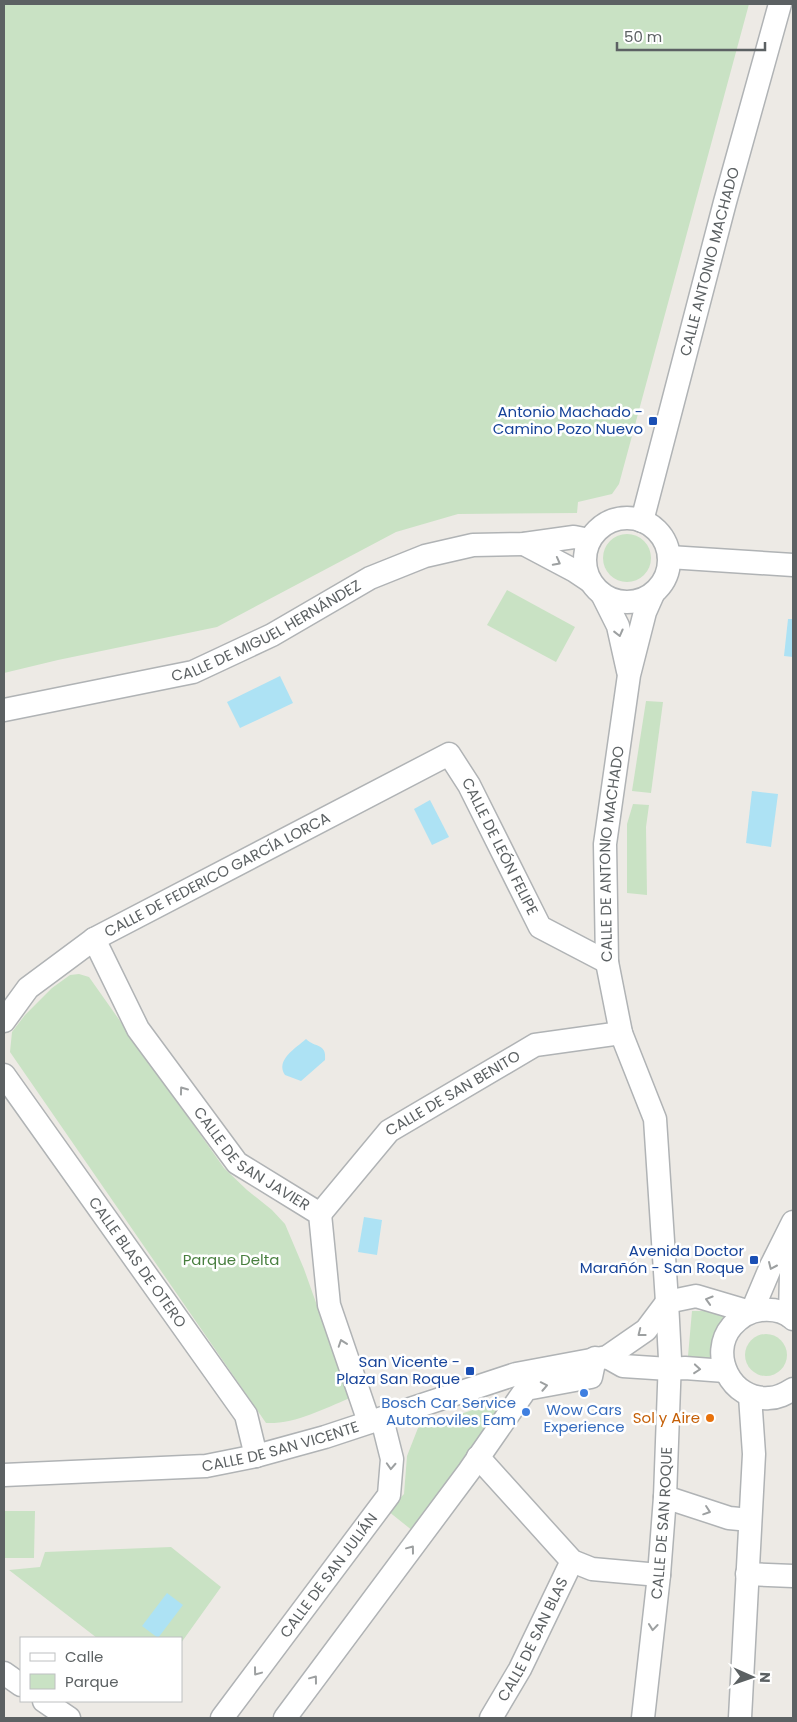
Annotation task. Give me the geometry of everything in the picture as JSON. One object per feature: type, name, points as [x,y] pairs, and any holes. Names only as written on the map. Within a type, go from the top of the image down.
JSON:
[{"type":"street","name":"CALLE ANTONIO MACHADO","points":[[642,521],[780,4]]},
{"type":"street","points":[[524,544],[596,588],[626,603],[640,600],[653,594],[665,577],[668,570],[669,557],[666,545],[660,535],[642,521],[625,518],[608,522],[599,528],[589,540],[585,552],[586,572],[596,588]]},
{"type":"street","name":"CALLE DE MIGUEL HERNÁNDEZ","points":[[4,710],[193,672],[272,634],[370,578],[425,556],[474,545],[524,544],[574,537],[589,540]]},
{"type":"street","points":[[669,557],[793,566]]},
{"type":"street","name":"CALLE DE ANTONIO MACHADO","points":[[596,588],[618,626],[629,675]]},
{"type":"street","name":"CALLE DE ANTONIO MACHADO","points":[[621,1033],[607,962],[605,844],[629,675],[645,612],[653,594]]},
{"type":"street","name":"CALLE DE LEÓN FELIPE","points":[[450,754],[469,785],[540,927],[607,962]]},
{"type":"street","name":"CALLE DE FEDERICO GARCÍA LORCA","points":[[4,1021],[28,988],[94,939],[450,754]]},
{"type":"street","name":"CALLE DE SAN JAVIER","points":[[94,939],[138,1029],[238,1164],[320,1214],[329,1305],[375,1421]]},
{"type":"street","name":"CALLE DE SAN BENITO","points":[[320,1214],[389,1131],[535,1045],[621,1033]]},
{"type":"street","name":"CALLE DE SAN ROQUE","points":[[621,1033],[655,1119],[667,1302],[669,1369],[664,1497],[659,1575],[643,1718]]},
{"type":"street","name":"CALLE BLAS DE OTERO","points":[[4,1075],[246,1415],[256,1456]]},
{"type":"street","points":[[793,1222],[751,1311],[738,1319],[728,1330],[723,1343],[722,1357],[725,1371],[731,1382],[740,1390],[760,1397],[782,1396],[793,1389]]},
{"type":"street","points":[[667,1302],[696,1296],[751,1311],[769,1310],[780,1312],[792,1318],[792,1267]]},
{"type":"street","name":"CALLE DE SAN VICENTE","points":[[4,1475],[206,1466],[256,1456],[325,1437],[516,1374],[601,1358],[646,1330],[667,1302]]},
{"type":"street","points":[[285,1718],[526,1389],[591,1377],[601,1358],[622,1366],[725,1371]]},
{"type":"street","points":[[740,1718],[754,1454],[760,1397]]},
{"type":"street","name":"CALLE DE SAN JULIÁN","points":[[222,1718],[390,1495],[392,1459],[375,1421]]},
{"type":"street","points":[[478,1457],[572,1561],[592,1569],[659,1575]]},
{"type":"street","points":[[664,1497],[729,1518],[750,1520]]},
{"type":"street","name":"CALLE DE SAN BLAS","points":[[491,1718],[520,1669],[572,1561]]},
{"type":"street","points":[[747,1574],[793,1576]]},
{"type":"street","points":[[4,1673],[20,1684]]},
{"type":"street","points":[[45,1702],[69,1718]]},
{"type":"green space","points":[[4,4],[749,4],[619,484],[612,494],[578,502],[577,513],[458,514],[396,532],[217,627],[4,673]]},
{"type":"green space","points":[[622,534],[632,534],[641,538],[647,544],[650,549],[650,567],[641,578],[632,582],[622,582],[613,578],[607,572],[603,563],[603,553],[607,544],[613,538]]},
{"type":"green space","points":[[507,590],[575,627],[556,662],[487,625]]},
{"type":"green space","points":[[646,701],[663,702],[651,793],[632,791]]},
{"type":"green space","points":[[633,804],[649,805],[646,827],[647,895],[627,893],[627,824]]},
{"type":"green space","name":"Parque Delta","points":[[79,974],[89,977],[224,1168],[272,1210],[285,1224],[304,1269],[350,1398],[299,1418],[277,1423],[266,1423],[10,1052],[12,1032],[25,1015],[52,988],[70,975]]},
{"type":"green space","points":[[692,1311],[726,1311],[713,1339],[711,1360],[688,1356]]},
{"type":"green space","points":[[770,1334],[778,1337],[784,1343],[787,1355],[784,1367],[778,1373],[762,1376],[754,1373],[748,1367],[745,1351],[748,1343],[754,1337]]},
{"type":"green space","points":[[503,1400],[463,1461],[413,1531],[388,1511],[404,1494],[407,1456],[418,1428]]},
{"type":"green space","points":[[4,1511],[35,1511],[34,1558],[4,1558]]},
{"type":"green space","points":[[171,1547],[221,1587],[182,1642],[182,1637],[96,1637],[9,1570],[40,1567],[45,1552]]},
{"type":"water","points":[[788,619],[793,619],[793,657],[784,656]]},
{"type":"water","points":[[280,676],[293,703],[240,728],[227,702]]},
{"type":"water","points":[[752,791],[778,794],[771,847],[746,843]]},
{"type":"water","points":[[430,800],[449,837],[432,845],[414,809]]},
{"type":"water","points":[[306,1039],[322,1048],[325,1060],[301,1081],[285,1075],[283,1064],[292,1050]]},
{"type":"water","points":[[364,1217],[382,1220],[377,1255],[358,1252]]},
{"type":"water","points":[[167,1593],[183,1605],[159,1637],[142,1626]]},
{"type":"place","name":"Antonio Machado - Camino Pozo Nuevo","points":[[653,421]]},
{"type":"place","name":"Avenida Doctor Marañón - San Roque","points":[[754,1260]]},
{"type":"place","name":"San Vicente - Plaza San Roque","points":[[470,1371]]},
{"type":"place","name":"Wow Cars Experience","points":[[584,1393]]},
{"type":"place","name":"Bosch Car Service Automoviles Eam","points":[[526,1412]]},
{"type":"place","name":"Sol y Aire","points":[[710,1418]]}]
